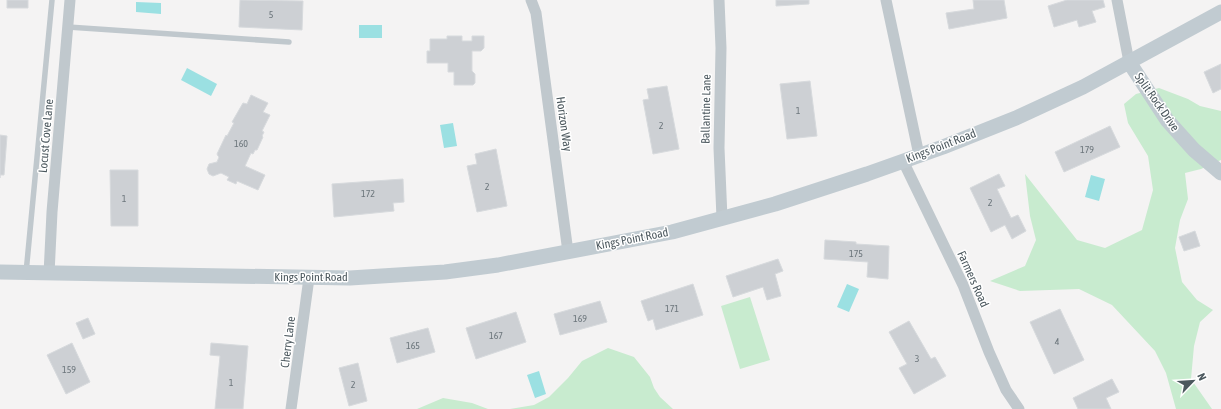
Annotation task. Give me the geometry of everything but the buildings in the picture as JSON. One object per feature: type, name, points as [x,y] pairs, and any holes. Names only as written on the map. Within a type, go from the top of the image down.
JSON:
[{"type":"main road","name":"Kings Point Road","points":[[0,272],[350,278],[445,272],[498,266],[672,232],[775,204],[903,161],[1016,118],[1083,87],[1221,12]]},
{"type":"main road","name":"Split Rock Drive","points":[[1129,62],[1167,120],[1194,150],[1221,173]]},
{"type":"street","name":"Locust Cove Lane","points":[[49,274],[52,212],[70,0]]},
{"type":"street","name":"Horizon Way","points":[[531,0],[536,13],[568,252]]},
{"type":"street","name":"Ballantine Lane","points":[[719,0],[719,148],[722,218]]},
{"type":"street","points":[[886,0],[919,155]]},
{"type":"street","points":[[1117,0],[1129,62]]},
{"type":"street","name":"Farmers Road","points":[[903,161],[972,304],[989,352],[1006,390],[1019,409]]},
{"type":"street","name":"Cherry Lane","points":[[291,409],[309,278]]},
{"type":"lane","points":[[26,273],[52,0]]},
{"type":"lane","points":[[68,27],[289,42]]},
{"type":"green space","points":[[1159,88],[1188,99],[1200,106],[1221,111],[1221,160],[1201,169],[1185,173],[1188,199],[1180,220],[1175,248],[1182,282],[1197,300],[1213,310],[1200,322],[1194,346],[1191,379],[1212,409],[1176,409],[1166,373],[1155,351],[1112,305],[1079,289],[1020,291],[990,281],[1025,266],[1036,240],[1030,216],[1025,174],[1077,240],[1105,248],[1142,230],[1153,190],[1148,156],[1128,123],[1124,104],[1136,94]]},
{"type":"green space","points":[[750,297],[770,360],[740,369],[721,306]]},
{"type":"green space","points":[[608,348],[634,357],[650,377],[654,388],[660,397],[673,409],[510,409],[534,405],[549,397],[582,361]]},
{"type":"green space","points":[[443,398],[472,403],[488,409],[417,409]]},
{"type":"water","points":[[136,2],[161,3],[161,14],[136,12]]},
{"type":"water","points":[[359,25],[382,25],[382,38],[359,38]]},
{"type":"water","points":[[187,68],[217,84],[211,96],[181,80]]},
{"type":"water","points":[[453,123],[457,146],[444,148],[440,125]]},
{"type":"water","points":[[1091,175],[1105,179],[1099,201],[1085,197]]},
{"type":"water","points":[[847,284],[859,289],[849,312],[837,307]]},
{"type":"water","points":[[539,371],[546,394],[535,398],[527,375]]}]
